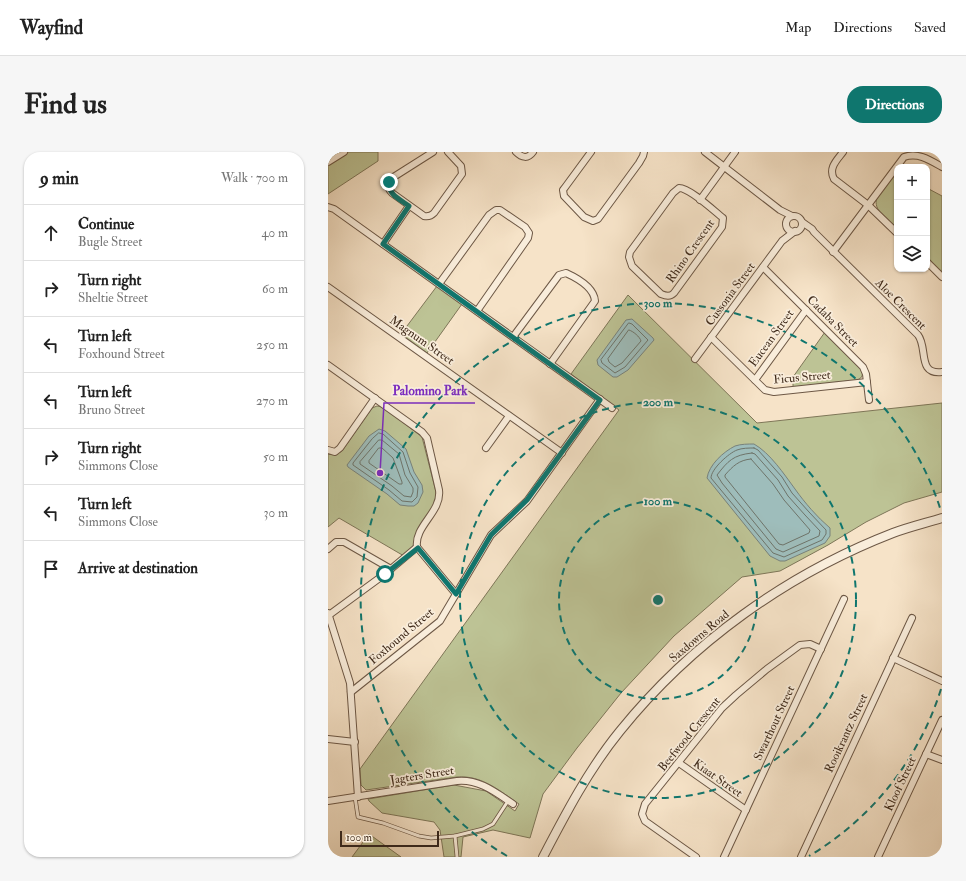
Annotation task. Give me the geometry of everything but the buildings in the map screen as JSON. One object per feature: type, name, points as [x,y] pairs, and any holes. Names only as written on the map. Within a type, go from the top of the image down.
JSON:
[{"type":"street","points":[[328,162],[333,155],[344,152]]},
{"type":"street","points":[[433,152],[392,178],[389,182],[390,191],[424,216],[429,216],[434,213],[462,174],[461,166],[448,152]]},
{"type":"street","points":[[516,152],[521,156],[526,157],[531,155],[533,152]]},
{"type":"street","points":[[590,152],[566,186],[563,193],[584,218],[593,221],[598,219],[639,163],[644,152]]},
{"type":"street","points":[[705,152],[780,210],[789,221],[790,230],[814,232]]},
{"type":"street","name":"Rhino Crescent","points":[[700,200],[735,152]]},
{"type":"street","points":[[843,152],[832,168],[833,177],[836,181],[868,205],[894,230]]},
{"type":"street","points":[[833,252],[904,157],[912,153],[919,154],[942,167]]},
{"type":"street","name":"Rhino Crescent","points":[[683,188],[700,200],[723,218],[722,227],[674,293],[669,296],[664,295],[632,266],[628,258],[630,252],[675,190],[683,188]]},
{"type":"street","points":[[383,244],[409,206]]},
{"type":"street","points":[[328,207],[334,209],[612,408]]},
{"type":"street","points":[[439,284],[493,211],[500,210],[525,227],[528,233],[528,238],[477,311]]},
{"type":"street","name":"Aloe Crescent","points":[[789,221],[798,217],[812,229],[833,252],[920,338],[924,362],[928,369],[935,372],[942,372]]},
{"type":"street","name":"Cussonia Street","points":[[695,359],[782,241],[789,221]]},
{"type":"street","points":[[797,230],[802,222]]},
{"type":"street","name":"Cussonia Street","points":[[782,241],[797,230]]},
{"type":"street","points":[[930,265],[942,277]]},
{"type":"street","name":"Cadaba Street","points":[[763,267],[863,367],[866,371],[869,400]]},
{"type":"street","points":[[513,337],[559,275],[566,273],[590,288],[594,292],[595,300],[550,364]]},
{"type":"street","name":"Magnum Street","points":[[328,287],[562,452]]},
{"type":"street","name":"Eucean Street","points":[[755,380],[806,310]]},
{"type":"street","name":"Ficus Street","points":[[711,337],[765,390],[772,392],[867,382]]},
{"type":"street","points":[[328,364],[422,432],[427,438],[439,490],[439,497],[437,504],[418,538],[418,548],[456,594]]},
{"type":"street","points":[[328,450],[335,452],[340,448],[376,398]]},
{"type":"street","name":"Foxhound Street","points":[[351,692],[440,621],[491,535],[527,500],[600,400]]},
{"type":"street","points":[[486,448],[509,416]]},
{"type":"street","name":"Saxdowns Road","points":[[543,857],[581,787],[620,732],[659,687],[704,644],[750,609],[803,576],[853,550],[894,533],[942,518]]},
{"type":"street","points":[[328,549],[336,542],[344,542],[391,569]]},
{"type":"street","points":[[357,797],[351,692],[348,673],[329,614],[418,548]]},
{"type":"street","name":"Swarthout Street","points":[[724,857],[844,599]]},
{"type":"street","name":"Rooikrantz Street","points":[[801,857],[912,618]]},
{"type":"street","name":"Beefwood Crescent","points":[[696,857],[645,821],[643,818],[643,810],[645,804],[722,708],[768,669],[800,645],[810,644],[821,649]]},
{"type":"street","points":[[893,658],[942,680]]},
{"type":"street","name":"Kloof Street","points":[[878,857],[942,720]]},
{"type":"street","points":[[328,739],[355,742]]},
{"type":"street","points":[[926,754],[942,760]]},
{"type":"street","name":"Kiaat Street","points":[[678,763],[746,810]]},
{"type":"street","name":"Jagters Street","points":[[328,802],[457,781],[466,781],[483,785],[510,803]]},
{"type":"lane","points":[[357,797],[358,817],[383,823],[419,836],[431,838],[455,836],[483,829],[493,824],[510,803]]},
{"type":"lane","points":[[455,836],[457,857]]},
{"type":"green space","points":[[328,152],[378,152],[378,161],[328,194]]},
{"type":"green space","points":[[894,175],[894,226],[879,211],[876,202],[877,198]]},
{"type":"green space","points":[[930,190],[942,196],[942,273],[930,261]]},
{"type":"green space","points":[[437,286],[462,304],[427,353],[401,334]]},
{"type":"green space","points":[[628,295],[757,423],[942,403],[942,492],[904,503],[866,522],[780,571],[742,577],[674,636],[621,693],[577,748],[543,794],[530,838],[493,830],[463,837],[461,857],[444,857],[440,830],[434,822],[382,813],[368,799],[454,785],[486,791],[515,811],[519,804],[498,789],[483,781],[466,777],[366,790],[361,785],[360,769],[619,410],[571,374]]},
{"type":"green space","points":[[825,332],[862,368],[861,377],[857,380],[793,387],[793,377]]},
{"type":"green space","points":[[377,406],[383,407],[422,437],[436,492],[436,501],[415,538],[413,547],[404,556],[339,518],[328,527],[328,454],[335,455],[342,451],[372,408]]},
{"type":"green space","points":[[369,834],[401,857],[352,857]]},
{"type":"water","points":[[632,319],[654,340],[628,370],[617,377],[613,377],[598,365],[597,360],[626,320]]},
{"type":"water","points":[[379,429],[385,431],[406,449],[414,472],[422,485],[423,492],[418,503],[414,506],[400,505],[347,465],[369,436]]},
{"type":"water","points":[[754,444],[771,458],[807,505],[830,528],[830,536],[825,543],[785,561],[780,561],[770,556],[707,478],[708,473],[717,459],[726,452],[737,445]]},
{"type":"place","name":"Palomino Park","points":[[380,473]]},
{"type":"route","points":[[385,574],[418,548],[456,594],[486,541],[527,500],[600,400],[383,244],[409,206],[390,191],[389,182]]}]
